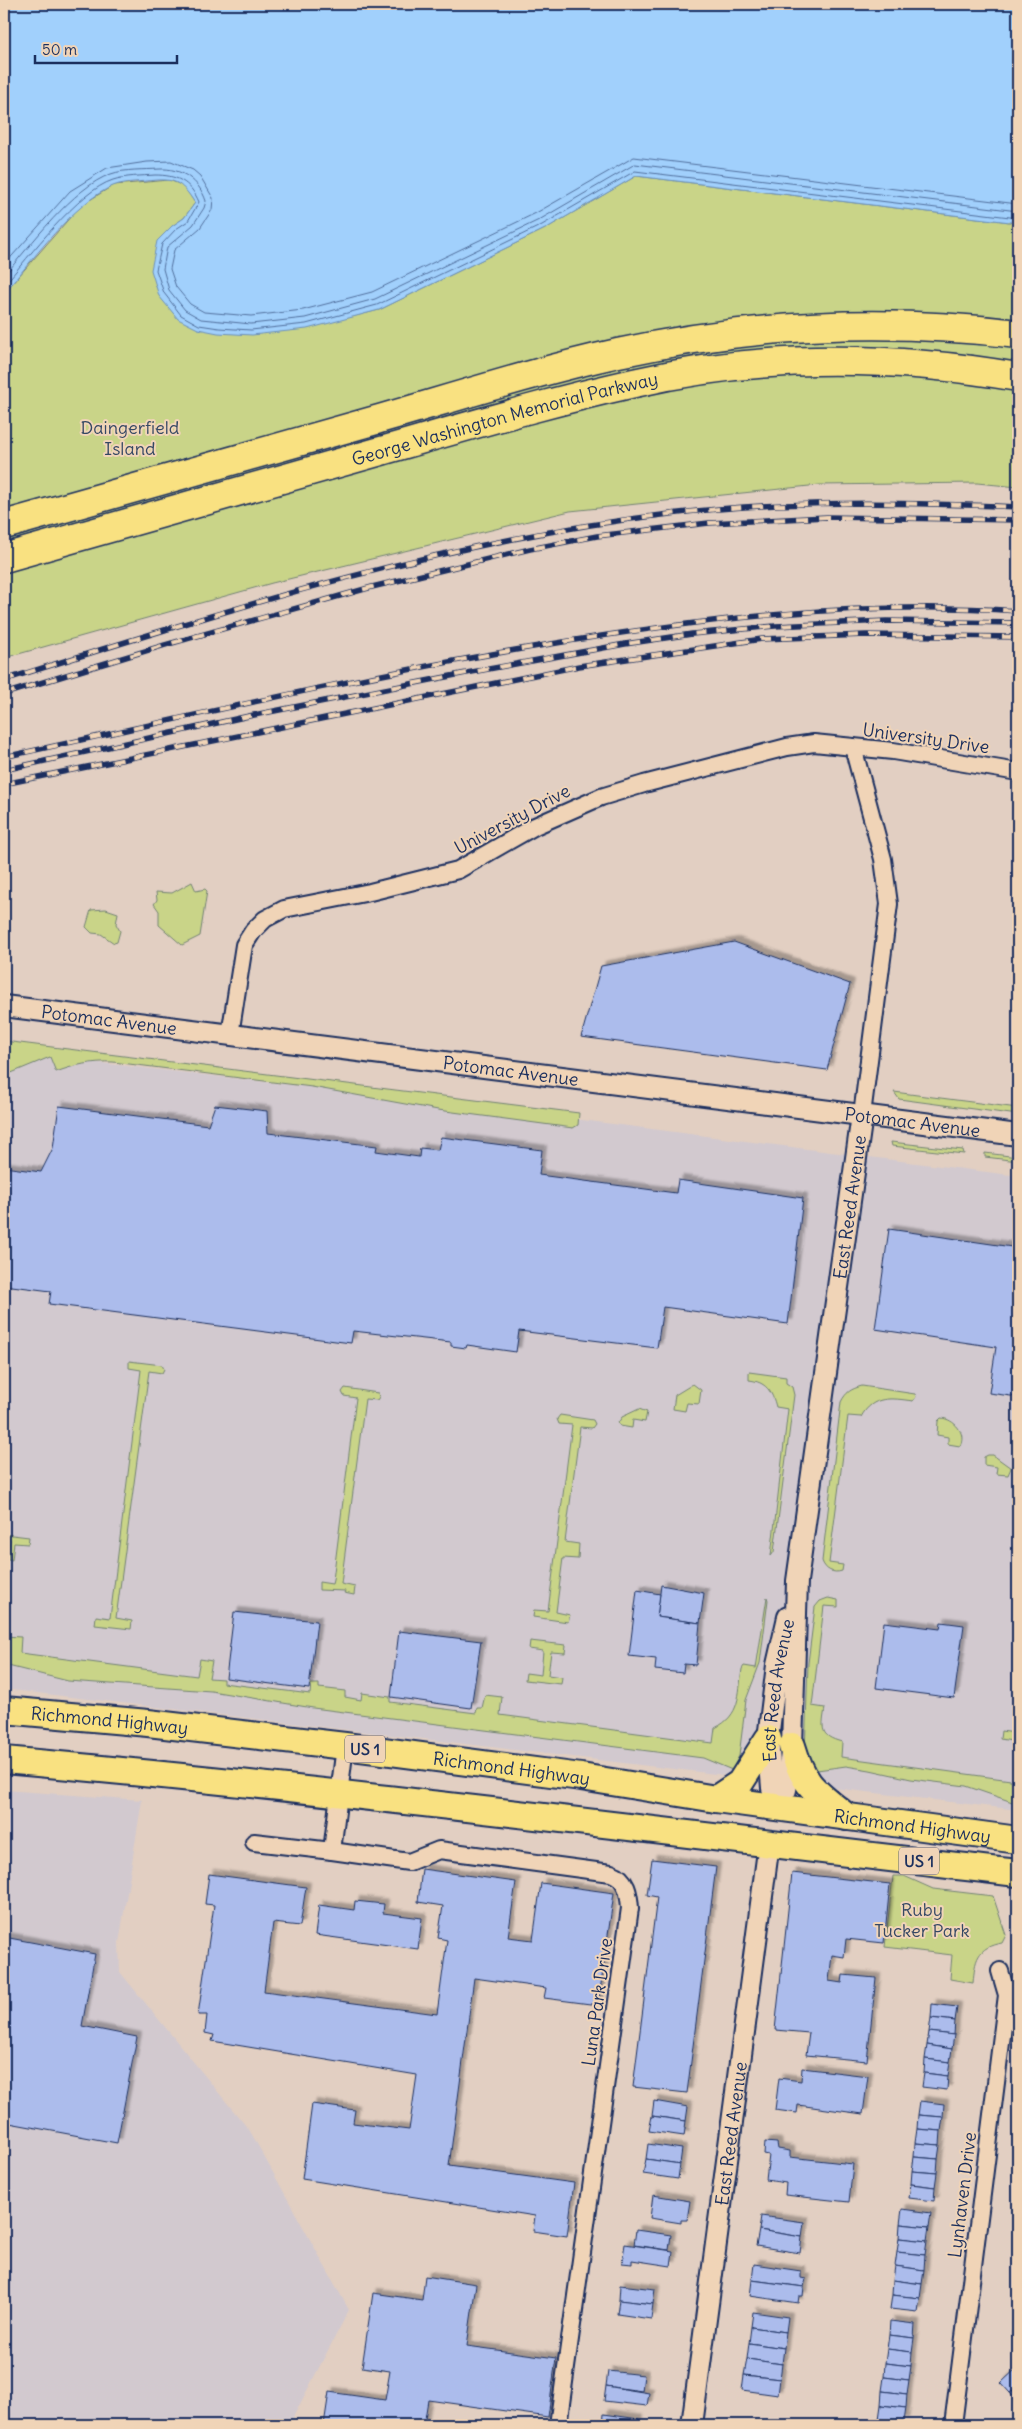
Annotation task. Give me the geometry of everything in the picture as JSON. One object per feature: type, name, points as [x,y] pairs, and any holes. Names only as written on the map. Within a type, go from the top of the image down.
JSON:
[{"type":"highway","name":"George Washington Memorial Parkway","points":[[4,525],[568,366],[671,343],[770,329],[831,325],[922,326],[1018,334]]},
{"type":"highway","name":"George Washington Memorial Parkway","points":[[4,558],[536,407],[652,379],[741,366],[844,361],[896,362],[953,367],[1018,377]]},
{"type":"highway","name":"Richmond Highway","points":[[4,1710],[148,1723],[346,1746],[581,1777],[725,1800],[780,1825],[1018,1873]]},
{"type":"highway","points":[[780,1825],[754,1818],[725,1800],[780,1743],[807,1783],[848,1817]]},
{"type":"highway","name":"Richmond Highway","points":[[4,1760],[148,1773],[699,1835],[848,1817],[1018,1840]]},
{"type":"highway","points":[[699,1835],[733,1827],[754,1818]]},
{"type":"street","name":"University Drive","points":[[230,1035],[244,945],[253,931],[265,919],[284,909],[370,892],[458,870],[535,826],[590,802],[644,784],[787,747],[814,743],[964,762],[1018,772]]},
{"type":"street","name":"East Reed Avenue","points":[[692,2425],[786,1790],[780,1743],[797,1581],[862,1115],[889,904],[883,859],[853,747]]},
{"type":"street","name":"Potomac Avenue","points":[[4,1006],[1018,1134]]},
{"type":"street","points":[[332,1851],[346,1746]]},
{"type":"street","name":"Luna Park Drive","points":[[254,1842],[408,1862],[439,1850],[611,1873],[623,1880],[629,1894],[630,1908],[558,2425]]},
{"type":"street","name":"Lynhaven Drive","points":[[953,2425],[1007,1995],[1000,1971]]},
{"type":"shaded area","points":[[4,1052],[449,1103],[1018,1176],[1018,1810],[4,1689]]},
{"type":"shaded area","points":[[4,1790],[142,1800],[119,1943],[120,1972],[250,2131],[349,2310],[289,2425],[4,2425]]},
{"type":"green space","name":"Daingerfield Island","points":[[636,176],[1018,223],[1018,487],[977,483],[819,485],[570,511],[272,583],[4,658],[4,293],[80,206],[114,185],[169,180],[184,186],[195,203],[184,218],[172,226],[347,318],[379,310],[545,229]]},
{"type":"green space","points":[[192,882],[196,891],[205,889],[207,891],[200,936],[182,945],[159,925],[159,911],[154,904],[157,900],[156,892],[172,893]]},
{"type":"green space","points":[[106,909],[118,913],[116,924],[120,931],[117,942],[114,943],[101,934],[92,933],[86,927],[91,910]]},
{"type":"green space","points":[[4,1041],[579,1113],[578,1125],[573,1128],[438,1110],[312,1087],[113,1062],[84,1064],[56,1072],[50,1057],[4,1076]]},
{"type":"green space","points":[[894,1092],[1018,1108],[1018,1115],[899,1099]]},
{"type":"green space","points":[[891,1142],[963,1150],[964,1154],[892,1146]]},
{"type":"green space","points":[[985,1153],[1018,1157],[1018,1161],[985,1157]]},
{"type":"green space","points":[[129,1361],[162,1365],[164,1369],[162,1373],[149,1371],[116,1618],[132,1621],[131,1629],[95,1625],[96,1616],[110,1618],[141,1370],[129,1368]]},
{"type":"green space","points":[[749,1372],[786,1377],[786,1383],[792,1387],[794,1395],[774,1552],[771,1556],[788,1409],[776,1407],[770,1392],[764,1385],[749,1380]]},
{"type":"green space","points":[[693,1384],[701,1390],[699,1404],[687,1403],[685,1411],[673,1409],[675,1395]]},
{"type":"green space","points":[[862,1386],[915,1394],[916,1397],[913,1401],[890,1399],[877,1401],[861,1417],[848,1416],[829,1563],[843,1565],[842,1571],[833,1572],[825,1567],[822,1561],[841,1402],[849,1391]]},
{"type":"green space","points":[[345,1388],[378,1393],[379,1397],[377,1400],[365,1399],[341,1584],[355,1587],[354,1595],[344,1593],[345,1591],[319,1590],[319,1582],[332,1584],[333,1580],[356,1398],[344,1396],[342,1392]]},
{"type":"green space","points":[[639,1409],[647,1412],[645,1422],[633,1420],[632,1428],[620,1426],[618,1423],[622,1417]]},
{"type":"green space","points":[[560,1415],[593,1420],[595,1424],[592,1428],[580,1427],[565,1542],[579,1544],[578,1559],[563,1558],[556,1612],[570,1615],[568,1622],[533,1617],[534,1610],[548,1611],[572,1425],[559,1424],[557,1419]]},
{"type":"green space","points":[[941,1418],[950,1421],[958,1428],[962,1436],[960,1446],[948,1444],[948,1437],[937,1435],[938,1421]]},
{"type":"green space","points":[[993,1455],[1011,1468],[1008,1475],[996,1474],[997,1467],[984,1465],[984,1457]]},
{"type":"green space","points":[[4,1534],[29,1537],[28,1544],[14,1543],[12,1560],[8,1559],[10,1539],[4,1538]]},
{"type":"green space","points":[[767,1597],[760,1663],[746,1700],[739,1756],[732,1770],[703,1758],[313,1708],[211,1691],[68,1681],[4,1665],[4,1636],[21,1637],[20,1653],[197,1676],[200,1659],[212,1661],[209,1678],[223,1679],[223,1683],[310,1694],[311,1684],[319,1684],[319,1688],[345,1691],[345,1697],[361,1700],[362,1693],[390,1697],[390,1702],[476,1713],[477,1708],[482,1708],[485,1695],[502,1697],[500,1715],[713,1743],[715,1728],[730,1717],[737,1703],[742,1669],[744,1666],[756,1668]]},
{"type":"green space","points":[[828,1598],[838,1600],[838,1607],[824,1606],[812,1706],[825,1708],[824,1730],[829,1737],[842,1742],[841,1757],[1018,1781],[1018,1804],[966,1786],[911,1779],[846,1766],[810,1771],[805,1754],[808,1663],[815,1607],[820,1601]]},
{"type":"green space","points":[[530,1641],[566,1645],[565,1653],[551,1652],[548,1675],[562,1677],[561,1684],[525,1680],[526,1673],[541,1675],[543,1651],[529,1649]]},
{"type":"green space","points":[[1018,1705],[1018,1742],[1000,1739],[1001,1731],[1015,1733]]},
{"type":"green space","name":"Ruby Tucker Park","points":[[893,1876],[904,1876],[933,1889],[993,1896],[1006,1935],[1002,1943],[982,1951],[976,1961],[973,1983],[950,1979],[952,1955],[885,1947]]},
{"type":"water","points":[[4,4],[1018,4],[1018,223],[636,176],[545,229],[379,310],[307,329],[252,335],[218,333],[198,329],[178,319],[159,296],[151,270],[157,241],[172,226],[184,218],[195,203],[185,189],[175,182],[156,180],[130,182],[113,186],[83,205],[54,234],[4,293]]},
{"type":"building","points":[[734,942],[850,984],[827,1070],[581,1037],[601,966]]},
{"type":"building","points":[[215,1105],[267,1111],[268,1133],[377,1146],[376,1151],[419,1157],[420,1148],[438,1150],[441,1137],[542,1150],[539,1175],[676,1193],[678,1180],[803,1198],[788,1324],[663,1307],[657,1348],[519,1331],[516,1352],[467,1345],[466,1348],[451,1346],[451,1342],[353,1331],[351,1343],[49,1304],[51,1291],[4,1285],[4,1167],[41,1172],[53,1148],[59,1106],[208,1125]]},
{"type":"building","points":[[1017,1211],[1018,1397],[989,1393],[996,1347],[875,1329],[889,1229],[1012,1247]]},
{"type":"building","points":[[661,1585],[704,1593],[700,1623],[657,1617]]},
{"type":"building","points":[[637,1590],[660,1594],[657,1617],[700,1623],[696,1665],[684,1664],[683,1673],[655,1670],[656,1659],[629,1656]]},
{"type":"building","points":[[234,1612],[317,1621],[309,1689],[226,1678]]},
{"type":"building","points":[[884,1622],[940,1629],[941,1622],[964,1625],[954,1698],[876,1688]]},
{"type":"building","points":[[399,1631],[481,1641],[471,1708],[391,1697]]},
{"type":"building","points":[[652,1859],[716,1867],[687,2093],[633,2087],[657,1897],[647,1895]]},
{"type":"building","points":[[422,1869],[516,1882],[508,1937],[533,1940],[541,1883],[614,1893],[598,2005],[544,1998],[546,1988],[474,1978],[449,2166],[574,2183],[567,2236],[533,2231],[535,2216],[302,2179],[312,2104],[355,2110],[353,2123],[409,2130],[417,2075],[212,2041],[214,2035],[205,2033],[207,2015],[198,2015],[214,1905],[205,1904],[209,1874],[306,1887],[300,1926],[273,1923],[264,1991],[437,2014],[447,1940],[438,1938],[443,1906],[418,1902]]},
{"type":"building","points":[[792,1873],[890,1884],[884,1943],[846,1939],[844,1957],[832,1955],[829,1981],[842,1983],[843,1975],[876,1978],[867,2061],[806,2055],[809,2033],[775,2030]]},
{"type":"building","points":[[355,1901],[384,1904],[383,1913],[422,1918],[418,1949],[315,1935],[319,1905],[354,1910]]},
{"type":"building","points":[[4,1937],[95,1954],[82,2026],[137,2037],[117,2143],[4,2122]]},
{"type":"building","points":[[932,2004],[957,2007],[955,2021],[931,2018]]},
{"type":"building","points":[[931,2018],[955,2021],[954,2035],[929,2032]]},
{"type":"building","points":[[929,2032],[954,2035],[952,2049],[927,2045]]},
{"type":"building","points":[[927,2045],[952,2049],[950,2062],[925,2059]]},
{"type":"building","points":[[925,2059],[950,2062],[948,2076],[924,2073]]},
{"type":"building","points":[[802,2068],[868,2076],[863,2114],[798,2105],[797,2113],[775,2110],[779,2078],[801,2081]]},
{"type":"building","points":[[924,2073],[948,2076],[947,2090],[922,2087]]},
{"type":"building","points":[[654,2101],[688,2107],[686,2121],[652,2116]]},
{"type":"building","points":[[920,2101],[944,2104],[943,2117],[918,2115]]},
{"type":"building","points":[[918,2115],[943,2117],[941,2131],[917,2129]]},
{"type":"building","points":[[652,2116],[686,2121],[684,2136],[649,2131]]},
{"type":"building","points":[[917,2129],[941,2131],[940,2145],[915,2143]]},
{"type":"building","points":[[765,2142],[777,2143],[778,2149],[790,2151],[790,2157],[853,2164],[849,2202],[785,2195],[786,2183],[766,2180],[769,2155],[764,2154]]},
{"type":"building","points":[[915,2143],[940,2145],[938,2159],[914,2157]]},
{"type":"building","points":[[648,2144],[682,2149],[680,2164],[646,2159]]},
{"type":"building","points":[[914,2157],[938,2159],[937,2173],[912,2171]]},
{"type":"building","points":[[646,2159],[680,2164],[678,2179],[643,2174]]},
{"type":"building","points":[[912,2171],[937,2173],[935,2187],[911,2184]]},
{"type":"building","points":[[911,2184],[935,2187],[934,2201],[909,2198]]},
{"type":"building","points":[[653,2195],[690,2201],[687,2220],[681,2220],[681,2223],[650,2218]]},
{"type":"building","points":[[902,2209],[931,2213],[929,2227],[900,2224]]},
{"type":"building","points":[[761,2216],[804,2222],[802,2237],[759,2230]]},
{"type":"building","points":[[900,2224],[929,2227],[927,2241],[899,2238]]},
{"type":"building","points":[[636,2230],[671,2235],[669,2250],[634,2245]]},
{"type":"building","points":[[759,2230],[802,2237],[800,2253],[756,2246]]},
{"type":"building","points":[[899,2238],[927,2241],[925,2255],[897,2252]]},
{"type":"building","points":[[625,2244],[673,2251],[671,2266],[632,2260],[632,2264],[622,2263]]},
{"type":"building","points":[[897,2252],[925,2255],[924,2270],[895,2266]]},
{"type":"building","points":[[754,2264],[801,2271],[801,2278],[806,2279],[804,2287],[752,2280]]},
{"type":"building","points":[[895,2266],[924,2270],[922,2284],[893,2280]]},
{"type":"building","points":[[425,2276],[476,2284],[467,2346],[556,2358],[548,2417],[428,2400],[424,2425],[324,2425],[329,2392],[385,2400],[390,2371],[362,2367],[373,2293],[422,2300]]},
{"type":"building","points":[[752,2280],[804,2287],[803,2296],[799,2296],[798,2303],[750,2296]]},
{"type":"building","points":[[893,2280],[922,2284],[920,2298],[892,2295]]},
{"type":"building","points":[[620,2285],[655,2289],[653,2304],[619,2300]]},
{"type":"building","points":[[1017,2294],[1018,2308],[1015,2308]]},
{"type":"building","points":[[892,2295],[920,2298],[918,2312],[890,2309]]},
{"type":"building","points":[[619,2300],[653,2304],[651,2319],[617,2314]]},
{"type":"building","points":[[1015,2308],[1018,2308],[1018,2323],[1013,2322]]},
{"type":"building","points":[[753,2312],[788,2317],[786,2332],[751,2327]]},
{"type":"building","points":[[890,2321],[915,2324],[914,2338],[889,2335]]},
{"type":"building","points":[[1013,2322],[1018,2323],[1018,2337],[1012,2336]]},
{"type":"building","points":[[751,2327],[786,2332],[784,2348],[749,2343]]},
{"type":"building","points":[[889,2335],[914,2338],[912,2352],[887,2349]]},
{"type":"building","points":[[749,2343],[784,2348],[782,2364],[747,2359]]},
{"type":"building","points":[[887,2349],[912,2352],[911,2366],[885,2363]]},
{"type":"building","points":[[747,2359],[782,2364],[780,2379],[744,2375]]},
{"type":"building","points":[[885,2363],[911,2366],[909,2380],[884,2377]]},
{"type":"building","points":[[1018,2367],[1018,2386],[1010,2393],[1001,2383]]},
{"type":"building","points":[[608,2371],[644,2375],[642,2391],[606,2386]]},
{"type":"building","points":[[744,2375],[780,2379],[778,2395],[742,2390]]},
{"type":"building","points":[[884,2377],[909,2380],[907,2394],[882,2391]]},
{"type":"building","points":[[606,2386],[649,2393],[647,2406],[604,2401]]},
{"type":"building","points":[[1018,2386],[1018,2402],[1010,2393]]},
{"type":"building","points":[[882,2391],[907,2394],[906,2408],[881,2405]]},
{"type":"building","points":[[881,2405],[906,2408],[904,2422],[879,2419]]},
{"type":"building","points":[[604,2414],[639,2419],[638,2425],[603,2425]]},
{"type":"railway","points":[[4,680],[250,604],[333,581],[501,541],[585,526],[713,509],[800,504],[888,503],[1018,507]]},
{"type":"railway","points":[[4,694],[165,645],[372,587],[530,549],[597,536],[709,523],[827,517],[1018,520]]},
{"type":"railway","points":[[4,757],[341,683],[545,645],[662,627],[781,614],[840,610],[959,608],[1018,611]]},
{"type":"railway","points":[[4,770],[249,716],[461,674],[625,644],[692,634],[775,626],[886,621],[1018,623]]},
{"type":"railway","points":[[4,784],[579,666],[762,639],[866,635],[1018,637]]}]
